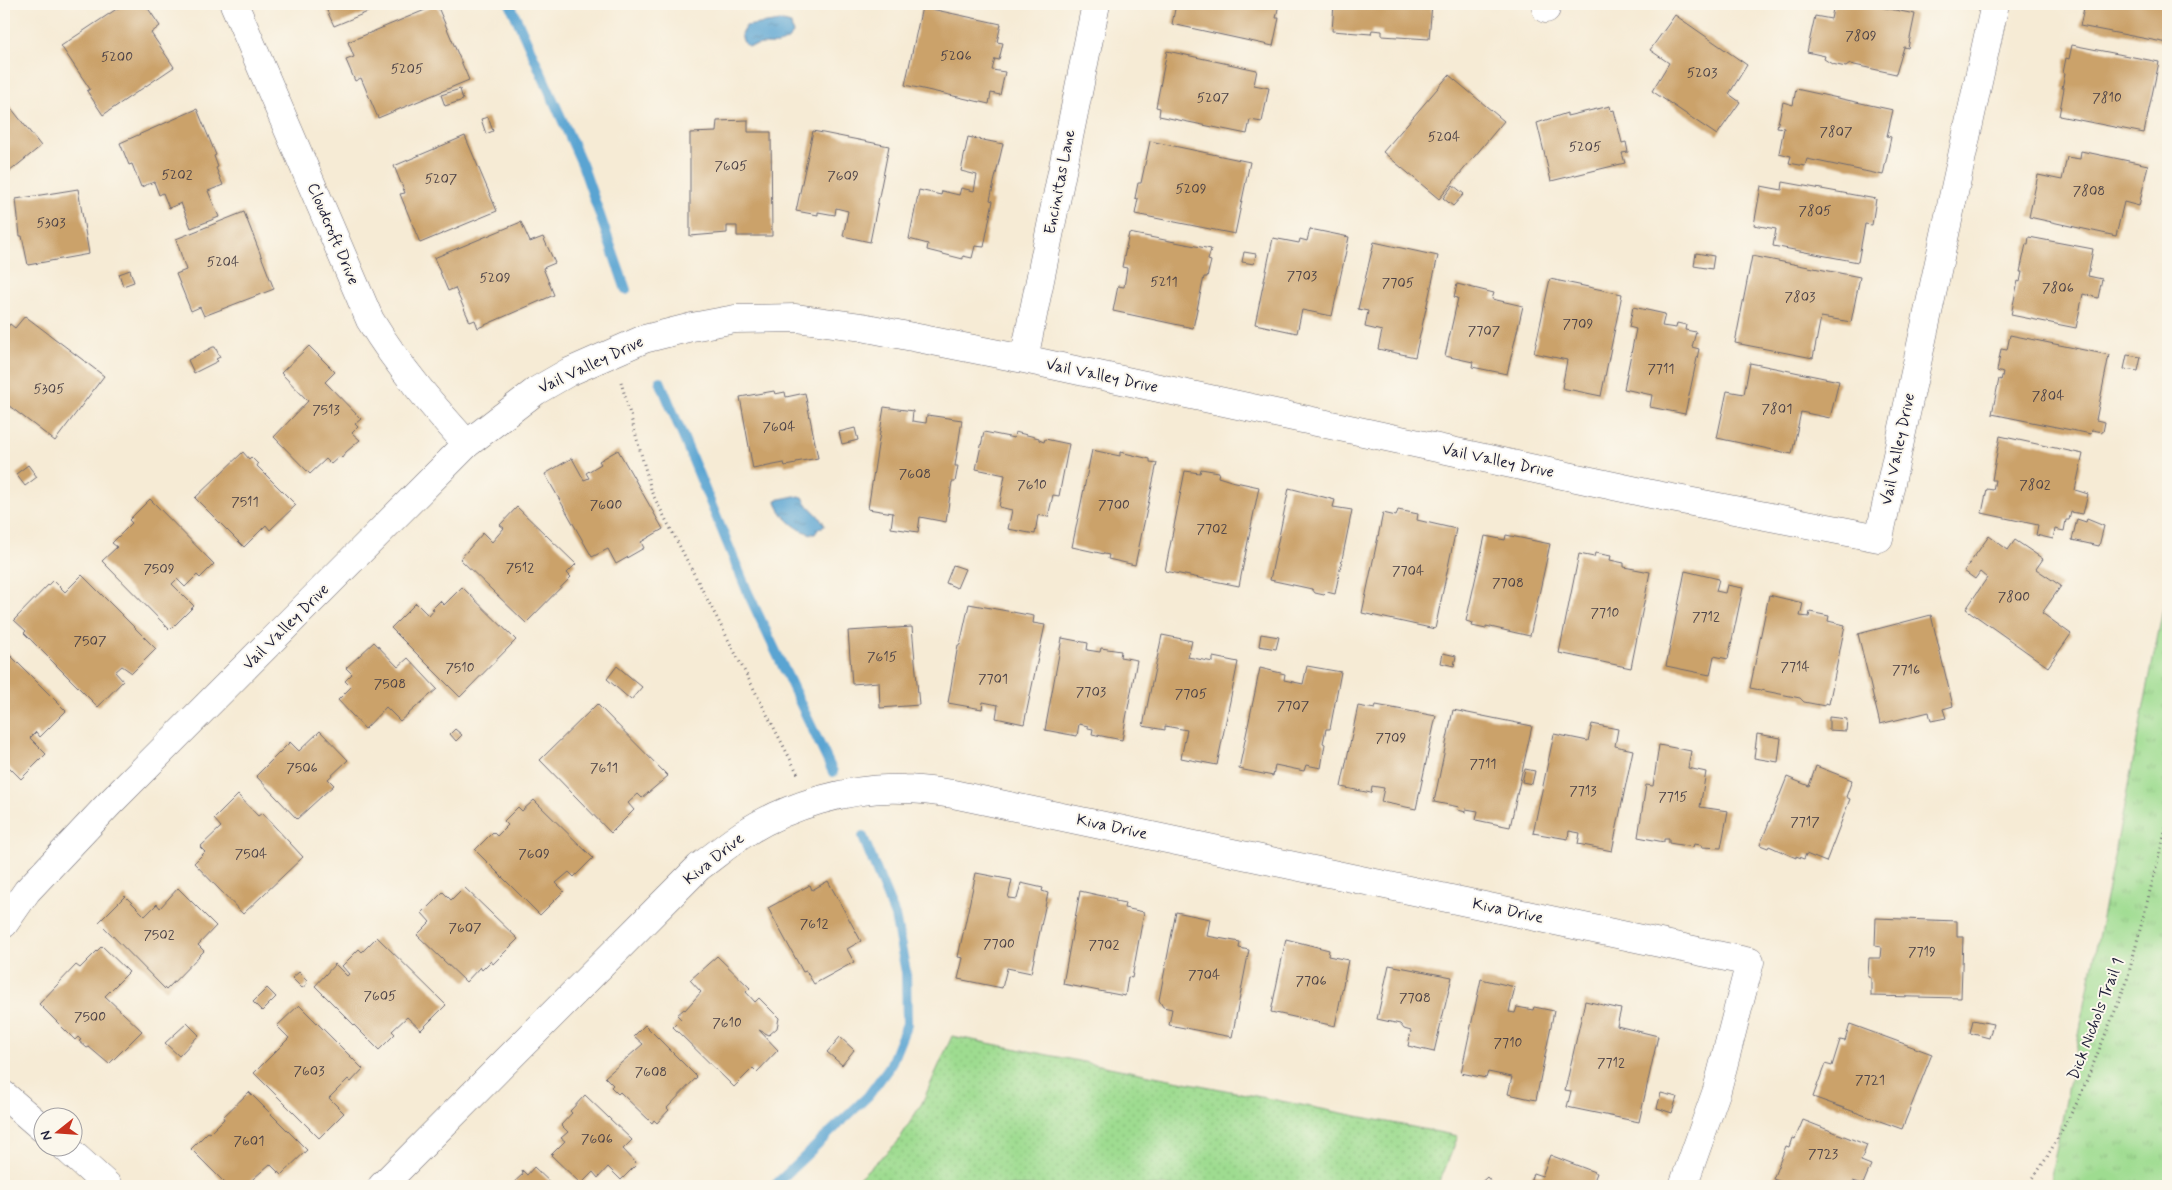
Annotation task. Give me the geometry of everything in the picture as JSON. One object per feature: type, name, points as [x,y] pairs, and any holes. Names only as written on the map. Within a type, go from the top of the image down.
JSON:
[{"type":"street","name":"Cloudcroft Drive","points":[[234,4],[370,320],[388,351],[467,444]]},
{"type":"street","name":"Encinitas Lane","points":[[1024,359],[1096,4]]},
{"type":"street","name":"Vail Valley Drive","points":[[4,924],[27,891],[109,804],[467,444],[536,390],[601,356],[644,339],[735,318],[796,318],[862,327],[1024,359],[1651,494],[1879,538],[1995,4]]},
{"type":"street","name":"Kiva Drive","points":[[382,1186],[699,867],[742,835],[773,818],[813,803],[864,790],[903,789],[954,794],[1750,962],[1716,1090],[1683,1186]]},
{"type":"street","points":[[4,1095],[32,1119]]},
{"type":"street","points":[[77,1158],[108,1186]]},
{"type":"path","points":[[621,382],[652,492],[813,803]]},
{"type":"path","name":"Dick Nichols Trail 1","points":[[2028,1186],[2046,1159],[2079,1099],[2126,984],[2168,821]]},
{"type":"green space","points":[[2168,584],[2168,1186],[2049,1186]]},
{"type":"green space","points":[[952,1036],[1458,1136],[1438,1186],[856,1186],[853,1183],[897,1143],[922,1103]]},
{"type":"water","points":[[780,21],[791,24],[793,34],[784,42],[750,46],[745,44],[741,34],[746,26]]},
{"type":"water","points":[[794,496],[803,497],[823,522],[825,526],[819,528],[815,534],[803,531],[791,523],[777,506],[776,500]]},
{"type":"building","points":[[124,4],[145,4],[160,26],[151,33],[174,67],[103,115],[87,91],[90,89],[61,46]]},
{"type":"building","points":[[324,4],[387,4],[334,26]]},
{"type":"building","points":[[1176,4],[1279,4],[1276,18],[1279,18],[1273,46],[1172,24]]},
{"type":"building","points":[[1334,4],[1432,4],[1429,39],[1382,36],[1382,31],[1372,30],[1371,34],[1332,31]]},
{"type":"building","points":[[1834,4],[1865,4],[1915,14],[1908,48],[1904,47],[1896,74],[1850,64],[1846,67],[1832,64],[1824,59],[1825,56],[1807,52],[1815,16],[1831,19]]},
{"type":"building","points":[[2085,4],[2168,4],[2168,43],[2080,26]]},
{"type":"building","points":[[437,5],[469,80],[378,118],[361,78],[355,81],[346,60],[354,57],[348,42]]},
{"type":"building","points":[[922,7],[1001,24],[997,42],[1003,43],[999,60],[995,59],[992,70],[1005,72],[1000,95],[991,93],[989,104],[905,85]]},
{"type":"building","points":[[1675,15],[1747,65],[1729,94],[1740,102],[1717,135],[1652,91],[1669,63],[1650,50]]},
{"type":"building","points":[[2072,45],[2159,62],[2144,133],[2059,116],[2064,88],[2062,88],[2065,74],[2063,73],[2066,58],[2069,59]]},
{"type":"building","points":[[1167,51],[1257,70],[1254,85],[1269,88],[1262,122],[1250,120],[1247,134],[1159,116],[1160,108],[1156,107]]},
{"type":"building","points":[[1449,75],[1504,121],[1439,199],[1383,152]]},
{"type":"building","points":[[460,89],[463,100],[445,106],[441,95]]},
{"type":"building","points":[[1796,89],[1893,110],[1887,136],[1891,137],[1883,175],[1807,159],[1805,166],[1789,163],[1791,156],[1779,153],[1784,128],[1777,127],[1783,102],[1793,105]]},
{"type":"building","points":[[4,99],[41,146],[4,176]]},
{"type":"building","points":[[1610,106],[1611,111],[1614,110],[1622,143],[1626,142],[1628,152],[1622,153],[1625,163],[1551,181],[1537,123],[1567,113],[1567,116]]},
{"type":"building","points":[[197,109],[216,155],[214,156],[218,167],[216,168],[223,185],[208,191],[219,217],[191,228],[181,203],[169,208],[163,193],[159,195],[154,182],[141,187],[132,164],[129,165],[120,143]]},
{"type":"building","points":[[488,117],[493,131],[486,134],[481,119]]},
{"type":"building","points":[[748,120],[748,132],[771,132],[772,236],[737,236],[737,226],[727,226],[727,233],[690,236],[690,133],[716,132],[717,121]]},
{"type":"building","points":[[813,131],[889,146],[870,242],[843,236],[848,211],[836,208],[835,215],[818,212],[818,215],[796,211]]},
{"type":"building","points":[[465,136],[497,211],[420,243],[400,194],[405,193],[394,166]]},
{"type":"building","points":[[968,137],[1003,144],[990,200],[993,201],[984,247],[975,246],[972,258],[963,256],[963,259],[927,250],[928,244],[909,239],[919,190],[941,195],[942,191],[959,195],[961,188],[974,191],[977,175],[961,171]]},
{"type":"building","points":[[1150,141],[1250,162],[1235,234],[1135,214],[1138,199],[1135,198],[1138,183],[1141,183]]},
{"type":"building","points":[[2081,151],[2148,165],[2139,206],[2124,202],[2116,236],[2029,217],[2038,175],[2062,180],[2067,157],[2080,159]]},
{"type":"building","points":[[1783,182],[1876,199],[1872,225],[1865,224],[1858,262],[1773,246],[1776,229],[1754,225],[1761,186],[1782,190]]},
{"type":"building","points":[[1453,185],[1464,194],[1453,206],[1443,198]]},
{"type":"building","points":[[78,189],[89,254],[28,265],[22,236],[20,236],[16,199]]},
{"type":"building","points":[[244,212],[274,289],[204,316],[200,307],[191,311],[176,274],[186,270],[176,239]]},
{"type":"building","points":[[521,222],[530,242],[543,237],[555,263],[543,268],[554,295],[478,328],[475,320],[470,322],[455,288],[448,291],[434,258]]},
{"type":"building","points":[[1310,229],[1349,237],[1332,316],[1302,310],[1297,333],[1255,324],[1273,238],[1299,243],[1300,239],[1307,241]]},
{"type":"building","points":[[1129,233],[1211,249],[1208,260],[1211,261],[1207,277],[1204,277],[1193,328],[1113,311],[1118,286],[1124,287],[1127,268],[1122,267]]},
{"type":"building","points":[[2029,237],[2093,249],[2088,276],[2102,279],[2098,298],[2083,294],[2076,328],[2011,315]]},
{"type":"building","points":[[1374,242],[1438,256],[1415,357],[1378,349],[1382,331],[1365,327],[1368,311],[1358,309]]},
{"type":"building","points":[[1244,252],[1256,254],[1254,264],[1242,262]]},
{"type":"building","points":[[1696,253],[1714,256],[1712,269],[1694,266]]},
{"type":"building","points":[[1752,256],[1860,277],[1851,322],[1821,317],[1813,358],[1735,343]]},
{"type":"building","points":[[130,270],[134,282],[123,286],[119,274]]},
{"type":"building","points":[[1550,279],[1622,294],[1601,396],[1562,388],[1567,360],[1534,353]]},
{"type":"building","points":[[1457,284],[1494,293],[1492,299],[1523,306],[1507,374],[1472,367],[1473,362],[1445,356],[1458,298],[1454,297]]},
{"type":"building","points":[[1633,307],[1665,314],[1662,326],[1676,328],[1677,323],[1686,325],[1685,330],[1696,332],[1692,347],[1699,349],[1685,414],[1650,407],[1652,395],[1624,389],[1636,329],[1629,327]]},
{"type":"building","points":[[25,316],[104,376],[55,441],[4,402],[4,332],[10,324],[15,328]]},
{"type":"building","points":[[2010,335],[2109,355],[2096,420],[2105,422],[2103,432],[2092,430],[2091,434],[1992,414],[1999,379],[2001,380],[2003,373],[1997,371],[2001,349],[2007,350]]},
{"type":"building","points":[[309,346],[335,372],[325,382],[361,419],[355,424],[358,427],[352,433],[360,440],[342,458],[340,456],[331,464],[326,459],[310,474],[274,437],[308,401],[281,373]]},
{"type":"building","points":[[215,347],[220,357],[216,359],[218,361],[194,373],[188,360]]},
{"type":"building","points":[[2127,355],[2141,357],[2138,371],[2124,369]]},
{"type":"building","points":[[1750,363],[1839,381],[1830,418],[1801,412],[1792,454],[1717,438],[1727,391],[1744,394]]},
{"type":"building","points":[[774,391],[775,394],[785,392],[786,397],[805,393],[818,458],[785,466],[784,463],[753,469],[740,397]]},
{"type":"building","points":[[884,407],[913,411],[912,421],[926,423],[927,415],[962,420],[955,466],[958,466],[955,482],[952,482],[946,522],[920,517],[918,532],[891,528],[893,513],[868,509]]},
{"type":"building","points":[[855,428],[858,440],[842,444],[839,432]]},
{"type":"building","points":[[984,432],[1014,438],[1015,432],[1039,438],[1039,440],[1044,442],[1045,439],[1069,444],[1059,496],[1053,495],[1048,517],[1038,515],[1035,534],[1008,529],[1012,510],[999,507],[1005,475],[976,469]]},
{"type":"building","points":[[2000,436],[2083,454],[2075,490],[2088,494],[2083,514],[2071,512],[2069,520],[2066,520],[2064,531],[2055,529],[2053,539],[2036,535],[2038,525],[1982,513],[1987,489],[1993,490],[1995,480],[1992,480]]},
{"type":"building","points":[[618,450],[663,529],[641,542],[644,548],[616,564],[608,549],[592,557],[545,474],[572,458],[584,480],[589,478],[586,473],[601,464],[599,461]]},
{"type":"building","points":[[1092,450],[1120,456],[1120,452],[1150,459],[1150,462],[1157,463],[1135,565],[1108,559],[1109,555],[1072,547]]},
{"type":"building","points":[[243,452],[249,459],[251,457],[258,464],[257,466],[296,505],[270,530],[266,525],[244,547],[195,498]]},
{"type":"building","points":[[28,465],[37,477],[25,486],[16,474]]},
{"type":"building","points":[[1201,469],[1219,472],[1218,477],[1259,487],[1239,586],[1165,571],[1185,471],[1200,473]]},
{"type":"building","points":[[1289,488],[1335,500],[1333,507],[1352,510],[1335,594],[1327,592],[1324,595],[1315,593],[1312,589],[1270,580]]},
{"type":"building","points":[[150,499],[214,564],[200,578],[197,575],[185,587],[177,579],[172,584],[194,606],[170,630],[102,561],[117,547],[112,543],[132,523],[129,520]]},
{"type":"building","points":[[517,507],[576,564],[567,573],[571,577],[526,623],[460,559],[483,533],[492,542],[504,528],[500,525]]},
{"type":"building","points":[[1398,510],[1418,514],[1417,520],[1456,529],[1435,629],[1362,613],[1383,513],[1396,516]]},
{"type":"building","points":[[2077,519],[2086,522],[2087,519],[2104,526],[2099,546],[2072,540]]},
{"type":"building","points":[[1506,535],[1550,544],[1530,636],[1486,626],[1486,629],[1472,626],[1473,623],[1466,621],[1485,536],[1505,540]]},
{"type":"building","points":[[1989,536],[2008,550],[2015,540],[2043,559],[2036,569],[2061,586],[2042,613],[2071,634],[2048,667],[1966,609],[1987,578],[1980,572],[1975,579],[1964,571]]},
{"type":"building","points":[[1595,553],[1611,556],[1610,560],[1624,563],[1624,567],[1650,572],[1631,668],[1559,653],[1579,554],[1594,557]]},
{"type":"building","points":[[953,565],[965,569],[957,588],[946,583]]},
{"type":"building","points":[[1685,571],[1719,579],[1716,591],[1725,593],[1727,585],[1743,588],[1728,659],[1714,656],[1710,675],[1666,666]]},
{"type":"building","points":[[82,575],[156,649],[132,673],[122,666],[115,672],[123,681],[98,707],[24,633],[26,631],[14,620],[53,580],[65,592]]},
{"type":"building","points":[[462,587],[516,640],[460,697],[391,628],[416,603],[429,616],[434,610],[432,609],[440,601],[444,605]]},
{"type":"building","points":[[1769,595],[1803,603],[1800,616],[1809,617],[1810,612],[1829,616],[1828,621],[1845,625],[1829,704],[1825,703],[1825,706],[1804,702],[1800,698],[1750,688]]},
{"type":"building","points":[[969,604],[1034,616],[1033,623],[1045,625],[1024,724],[996,718],[998,705],[983,702],[982,709],[948,703],[958,645],[960,645]]},
{"type":"building","points":[[1931,615],[1953,706],[1943,709],[1946,718],[1931,721],[1929,712],[1880,724],[1858,634]]},
{"type":"building","points":[[912,627],[919,705],[880,708],[879,682],[852,684],[848,631]]},
{"type":"building","points":[[1261,634],[1279,637],[1276,649],[1259,646]]},
{"type":"building","points":[[1162,635],[1192,641],[1188,657],[1213,662],[1213,657],[1238,662],[1217,765],[1181,758],[1187,730],[1165,726],[1165,730],[1143,726]]},
{"type":"building","points":[[1062,638],[1088,643],[1087,650],[1100,652],[1101,648],[1121,651],[1120,657],[1137,660],[1122,740],[1092,734],[1093,729],[1079,724],[1077,736],[1045,730]]},
{"type":"building","points":[[374,642],[398,667],[408,658],[437,689],[400,721],[386,707],[365,729],[338,700],[351,687],[345,681],[352,674],[346,668]]},
{"type":"building","points":[[4,649],[66,711],[40,737],[36,732],[30,738],[46,754],[21,779],[4,762]]},
{"type":"building","points":[[1443,653],[1456,656],[1454,666],[1441,663]]},
{"type":"building","points":[[617,666],[642,687],[631,700],[607,679]]},
{"type":"building","points":[[1307,666],[1341,672],[1330,729],[1326,729],[1323,743],[1325,744],[1321,768],[1306,765],[1304,771],[1275,765],[1273,776],[1239,769],[1260,668],[1285,674],[1284,680],[1303,684]]},
{"type":"building","points":[[597,704],[668,776],[642,798],[638,794],[628,803],[634,810],[611,833],[540,760]]},
{"type":"building","points":[[1376,705],[1436,716],[1416,809],[1381,802],[1384,788],[1372,786],[1371,793],[1341,787],[1358,706],[1375,709]]},
{"type":"building","points":[[1453,710],[1532,726],[1510,827],[1476,820],[1478,811],[1466,809],[1466,812],[1458,810],[1459,807],[1434,802]]},
{"type":"building","points":[[1829,717],[1847,719],[1846,731],[1829,730]]},
{"type":"building","points":[[1592,724],[1618,729],[1615,746],[1633,750],[1612,851],[1578,844],[1580,833],[1569,831],[1568,839],[1533,833],[1554,734],[1588,741]]},
{"type":"building","points":[[455,729],[462,735],[456,741],[450,734]]},
{"type":"building","points":[[320,731],[348,760],[328,779],[334,785],[297,819],[256,776],[290,742],[299,751]]},
{"type":"building","points":[[1757,734],[1781,738],[1778,762],[1754,758]]},
{"type":"building","points":[[1659,745],[1691,751],[1688,768],[1706,772],[1700,807],[1728,811],[1721,848],[1702,847],[1701,845],[1694,844],[1693,847],[1669,843],[1669,839],[1664,839],[1664,842],[1638,837],[1646,785],[1653,786]]},
{"type":"building","points":[[1816,766],[1852,780],[1846,797],[1850,799],[1826,862],[1806,854],[1804,859],[1796,856],[1796,858],[1769,846],[1768,848],[1760,845],[1787,777],[1809,786]]},
{"type":"building","points":[[1525,769],[1535,771],[1532,784],[1522,782]]},
{"type":"building","points":[[238,795],[258,816],[262,813],[303,857],[243,914],[194,863],[205,852],[200,847],[221,827],[214,819]]},
{"type":"building","points":[[534,800],[593,858],[574,877],[569,872],[556,883],[564,891],[540,915],[475,850],[493,832],[497,836],[508,825],[504,821],[518,807],[522,811]]},
{"type":"building","points":[[976,873],[1012,880],[1008,898],[1017,899],[1021,883],[1043,888],[1042,891],[1048,893],[1031,973],[1007,968],[1002,988],[958,979],[963,958],[958,957]]},
{"type":"building","points":[[828,881],[861,941],[847,949],[854,962],[814,984],[806,971],[803,972],[768,908],[810,885],[812,890]]},
{"type":"building","points":[[464,887],[518,939],[493,964],[491,961],[482,970],[480,967],[466,982],[417,935],[430,922],[422,913],[443,892],[451,900]]},
{"type":"building","points":[[178,888],[216,926],[198,945],[204,951],[166,990],[99,922],[125,896],[145,916],[157,904],[160,908]]},
{"type":"building","points":[[1080,891],[1116,899],[1115,901],[1125,903],[1124,908],[1144,912],[1132,978],[1128,977],[1125,996],[1063,984]]},
{"type":"building","points":[[1176,912],[1210,919],[1207,936],[1240,942],[1239,948],[1249,950],[1232,1037],[1169,1025],[1172,1009],[1163,1007],[1159,1000]]},
{"type":"building","points":[[1876,918],[1957,921],[1957,937],[1963,937],[1961,998],[1871,996],[1871,978],[1868,977],[1869,958],[1880,958],[1881,947],[1875,946]]},
{"type":"building","points":[[377,937],[446,1005],[421,1030],[407,1017],[392,1031],[395,1034],[379,1050],[315,986],[335,964],[347,976],[349,974],[342,966],[359,949],[362,952]]},
{"type":"building","points":[[1286,939],[1329,950],[1328,956],[1348,960],[1335,1026],[1271,1012]]},
{"type":"building","points":[[102,946],[129,972],[105,996],[142,1031],[109,1064],[89,1047],[87,1048],[79,1041],[81,1040],[78,1037],[75,1040],[39,1004],[76,965],[80,968]]},
{"type":"building","points":[[717,956],[750,988],[746,992],[755,1002],[759,998],[779,1018],[777,1028],[769,1035],[759,1030],[778,1050],[757,1072],[753,1068],[734,1087],[673,1027],[681,1019],[677,1015],[685,1010],[701,992],[690,980]]},
{"type":"building","points":[[1389,965],[1452,977],[1434,1052],[1408,1046],[1411,1031],[1404,1029],[1400,1024],[1377,1019]]},
{"type":"building","points":[[299,972],[307,980],[307,984],[302,988],[292,978]]},
{"type":"building","points":[[1481,979],[1515,987],[1509,1012],[1515,1013],[1517,1007],[1533,1010],[1534,1007],[1554,1011],[1536,1100],[1508,1094],[1512,1077],[1488,1072],[1486,1078],[1461,1073]]},
{"type":"building","points":[[267,988],[276,997],[262,1011],[253,1002]]},
{"type":"building","points":[[1585,1001],[1621,1009],[1617,1026],[1658,1036],[1639,1122],[1567,1107],[1571,1091],[1565,1090]]},
{"type":"building","points":[[299,1005],[363,1069],[351,1082],[348,1079],[329,1098],[344,1113],[319,1138],[254,1073],[289,1038],[277,1026]]},
{"type":"building","points":[[1973,1020],[1993,1024],[1989,1038],[1970,1033]]},
{"type":"building","points":[[187,1023],[199,1035],[179,1056],[165,1043]]},
{"type":"building","points":[[1850,1024],[1932,1054],[1902,1129],[1813,1097],[1825,1064],[1832,1066],[1840,1040],[1845,1041]]},
{"type":"building","points":[[645,1025],[697,1077],[667,1108],[669,1110],[657,1123],[654,1120],[652,1123],[620,1092],[618,1094],[605,1077],[643,1044],[634,1036]]},
{"type":"building","points":[[840,1037],[854,1050],[842,1065],[827,1052]]},
{"type":"building","points":[[249,1092],[307,1150],[281,1175],[270,1164],[245,1186],[228,1186],[191,1149],[208,1132],[210,1133],[224,1119],[223,1117]]},
{"type":"building","points":[[1661,1093],[1677,1097],[1672,1113],[1657,1108]]},
{"type":"building","points":[[585,1095],[632,1140],[623,1149],[637,1164],[621,1180],[608,1167],[598,1178],[593,1172],[581,1184],[551,1155],[565,1141],[561,1138],[568,1132],[561,1125],[572,1113],[570,1111]]},
{"type":"building","points":[[1803,1120],[1867,1145],[1861,1161],[1871,1165],[1863,1184],[1853,1181],[1851,1186],[1793,1186],[1773,1179],[1786,1146],[1789,1147],[1792,1138],[1795,1139]]},
{"type":"building","points":[[1550,1155],[1597,1173],[1592,1186],[1529,1186],[1533,1173],[1542,1176]]},
{"type":"building","points":[[534,1167],[554,1186],[510,1186],[523,1174],[522,1170],[527,1175]]},
{"type":"building","points":[[1487,1177],[1495,1186],[1477,1186]]},
{"type":"waterway","points":[[510,4],[582,164],[626,290]]},
{"type":"waterway","points":[[660,381],[748,593],[833,772]]},
{"type":"waterway","points":[[774,1186],[868,1096],[890,1066],[907,1024],[906,972],[895,916],[863,837]]}]
